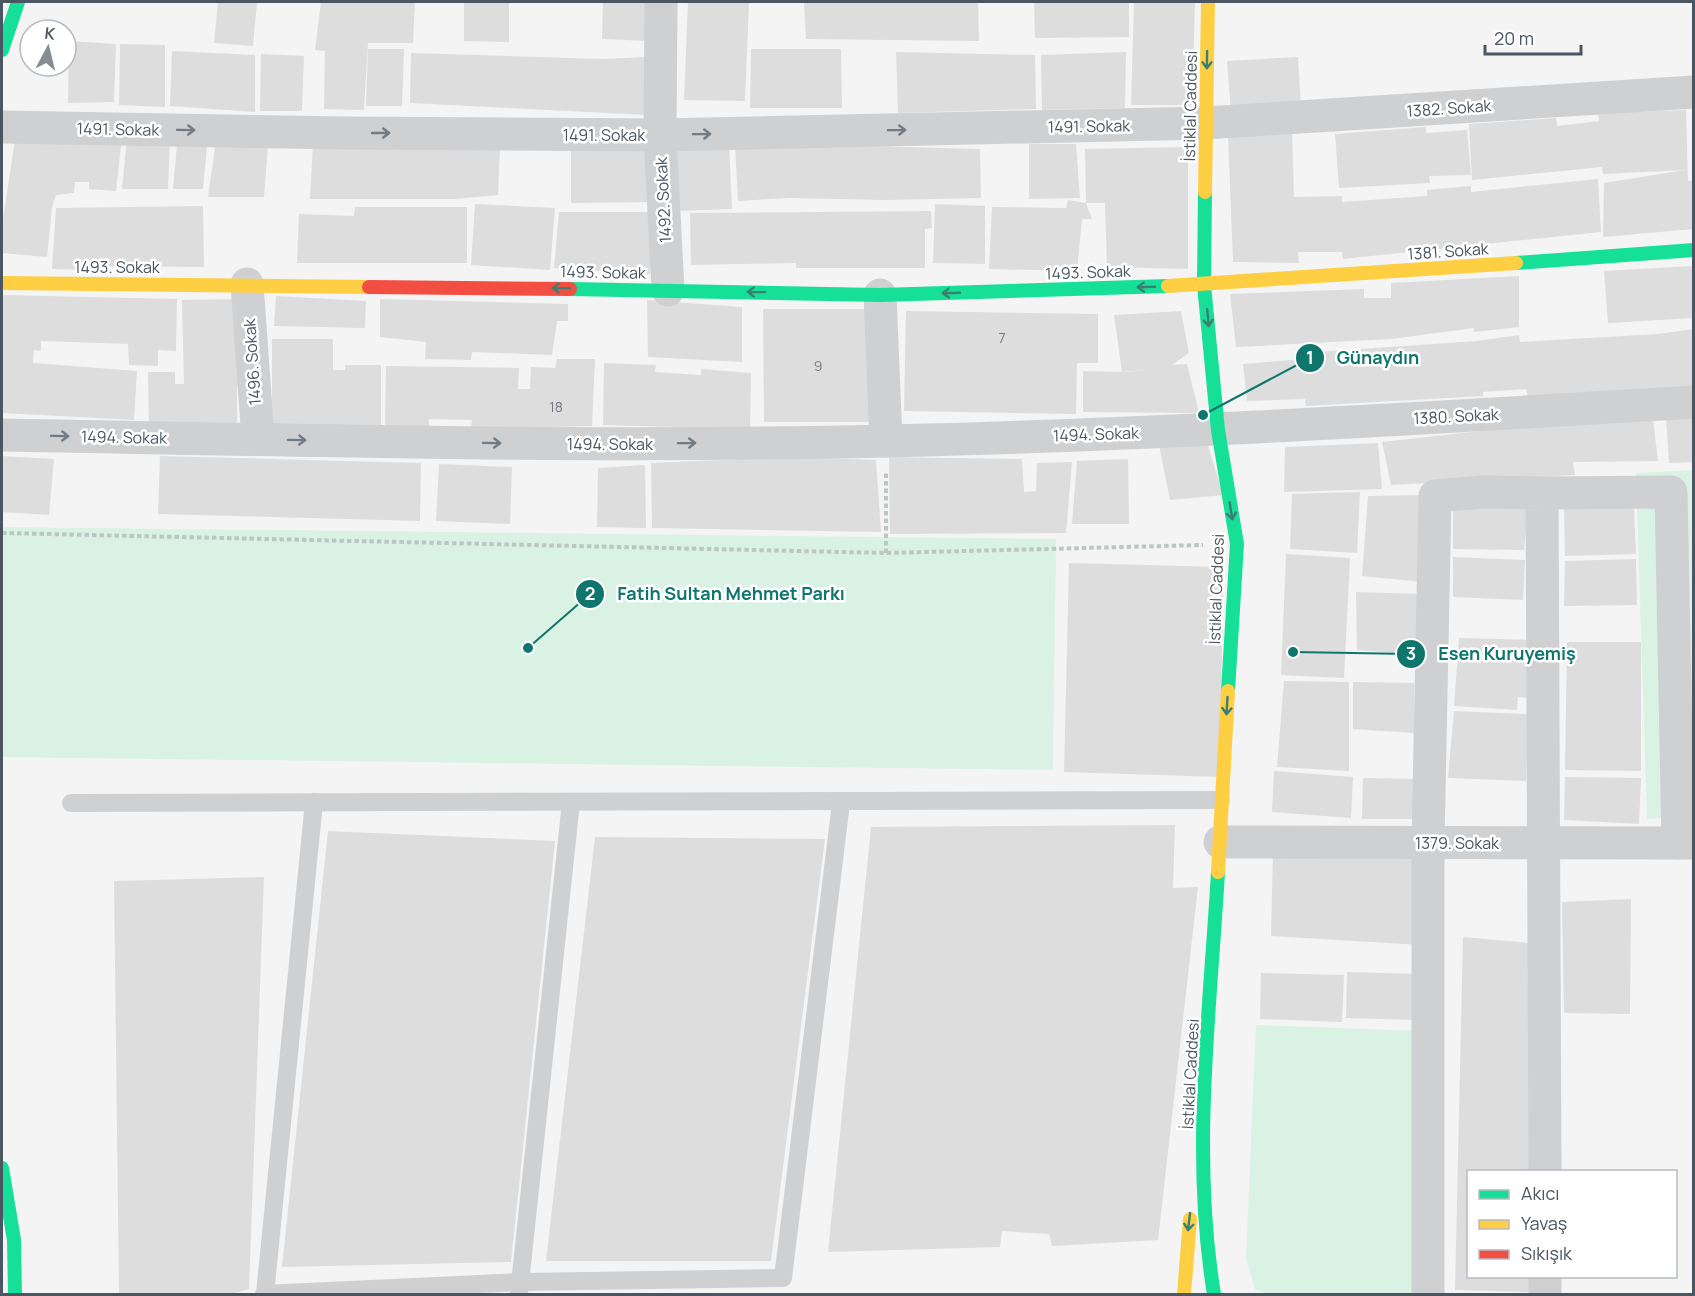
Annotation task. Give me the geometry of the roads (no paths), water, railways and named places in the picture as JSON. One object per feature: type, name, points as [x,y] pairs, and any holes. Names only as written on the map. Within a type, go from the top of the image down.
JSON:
[{"type":"street","points":[[2,44],[18,2]]},
{"type":"street","name":"1492. Sokak","points":[[660,2],[660,135],[668,290]]},
{"type":"street","name":"İstiklal Caddesi","points":[[1202,1143],[1237,544],[1218,430],[1204,285],[1208,2]]},
{"type":"street","name":"1382. Sokak","points":[[1206,123],[1694,93]]},
{"type":"street","name":"1491. Sokak","points":[[2,127],[344,133],[660,135],[1206,123]]},
{"type":"street","name":"1381. Sokak","points":[[1204,285],[1694,250]]},
{"type":"street","name":"1493. Sokak","points":[[2,283],[247,284],[880,295],[1204,285]]},
{"type":"street","name":"1496. Sokak","points":[[247,284],[258,440]]},
{"type":"street","points":[[880,295],[886,441]]},
{"type":"street","name":"1380. Sokak","points":[[1218,430],[1694,402]]},
{"type":"street","name":"1494. Sokak","points":[[2,435],[605,444],[886,441],[1218,430]]},
{"type":"street","points":[[1428,1294],[1428,843],[1435,496],[1484,492],[1542,494],[1671,492],[1685,843]]},
{"type":"street","points":[[1542,494],[1545,1170]]},
{"type":"street","name":"1379. Sokak","points":[[1220,842],[1685,843]]},
{"type":"street","points":[[1184,1294],[1192,1200],[1202,1143]]},
{"type":"street","points":[[1202,1143],[1205,1240],[1214,1294]]},
{"type":"street","points":[[2,1168],[15,1294]]},
{"type":"street","points":[[8,1238],[30,1272]]},
{"type":"street","points":[[1545,1278],[1545,1294]]},
{"type":"lane","points":[[71,803],[1221,800]]},
{"type":"lane","points":[[314,802],[265,1294],[520,1288],[783,1278],[841,802]]},
{"type":"lane","points":[[520,1288],[571,802]]},
{"type":"place","name":"Günaydın","points":[[1203,415]]},
{"type":"place","name":"Fatih Sultan Mehmet Parkı","points":[[528,648]]},
{"type":"place","name":"Esen Kuruyemiş","points":[[1293,652]]}]
